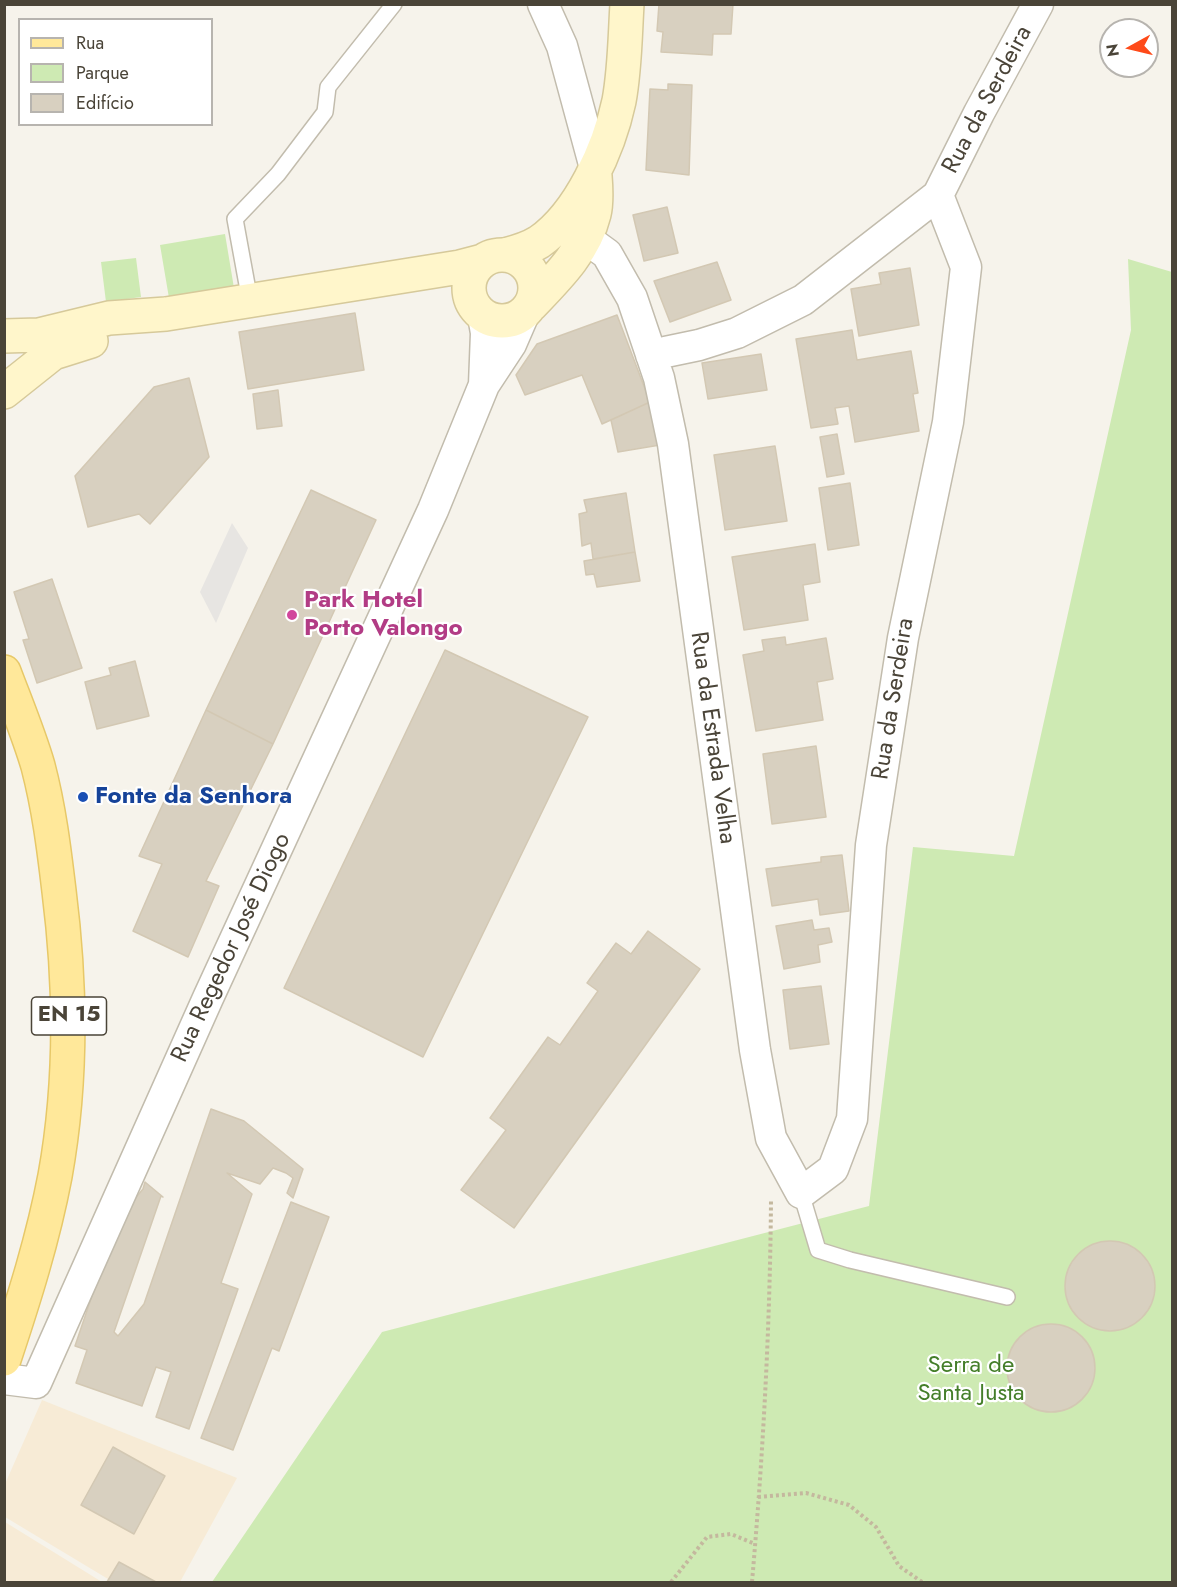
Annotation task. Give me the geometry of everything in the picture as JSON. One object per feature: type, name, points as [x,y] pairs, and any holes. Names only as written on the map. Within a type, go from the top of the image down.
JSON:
[{"type":"main road","name":"EN 15","points":[[4,672],[38,766],[53,836],[65,937],[69,1021],[63,1112],[55,1174],[42,1236],[4,1359]]},
{"type":"street","points":[[375,280],[404,280],[448,288],[493,321],[514,320],[527,309],[595,235],[595,168],[562,46],[543,4]]},
{"type":"street","points":[[4,336],[39,335],[109,318],[166,314],[460,267],[523,250],[539,241],[560,224],[577,202],[595,168],[611,130],[619,101],[627,4]]},
{"type":"street","name":"Rua da Serdeira","points":[[651,355],[699,345],[737,333],[803,300],[938,195],[1038,4]]},
{"type":"street","name":"Rua da Serdeira","points":[[801,1193],[833,1169],[852,1119],[871,845],[903,638],[948,422],[966,267],[938,195]]},
{"type":"street","points":[[539,241],[558,235],[595,235]]},
{"type":"street","name":"Rua da Estrada Velha","points":[[595,235],[632,298],[659,378],[673,444],[755,1050],[771,1138],[801,1193]]},
{"type":"street","points":[[477,308],[468,289],[470,278],[476,268],[494,258],[515,258],[531,273],[535,284],[534,295],[527,309]]},
{"type":"street","points":[[557,276],[573,268],[585,267],[602,271],[622,282]]},
{"type":"street","name":"Rua Regedor José Diogo","points":[[477,308],[486,333],[484,385]]},
{"type":"street","name":"Rua Regedor José Diogo","points":[[4,1379],[36,1383],[208,998],[433,510],[484,385],[511,344],[527,309]]},
{"type":"street","points":[[4,392],[53,353],[166,314]]},
{"type":"lane","points":[[250,301],[235,219],[278,174],[325,112],[328,87],[394,4]]},
{"type":"lane","points":[[801,1193],[818,1250],[850,1260],[1007,1297]]},
{"type":"path","points":[[752,1582],[770,1286],[771,1195]]},
{"type":"path","points":[[758,1497],[806,1493],[849,1505],[876,1527],[899,1566],[922,1582]]},
{"type":"path","points":[[671,1582],[707,1537],[731,1534],[755,1544]]},
{"type":"shaded area","points":[[232,523],[248,548],[216,623],[200,592]]},
{"type":"shaded area","points":[[42,1400],[237,1478],[180,1582],[113,1582],[5,1517],[5,1484]]},
{"type":"shaded area","points":[[5,1522],[102,1582],[5,1582]]},
{"type":"green space","points":[[225,234],[234,288],[169,298],[160,245]]},
{"type":"green space","points":[[136,258],[141,297],[106,302],[101,262]]},
{"type":"green space","name":"Serra de Santa Justa","points":[[1128,259],[1172,272],[1172,1582],[212,1582],[382,1332],[869,1206],[913,847],[1014,856],[1131,330]]},
{"type":"building","points":[[659,4],[733,4],[731,34],[713,34],[712,55],[661,52],[663,32],[657,31]]},
{"type":"building","points":[[668,84],[692,85],[689,175],[646,170],[650,89],[668,90]]},
{"type":"building","points":[[667,207],[678,253],[644,261],[633,215]]},
{"type":"building","points":[[717,262],[731,300],[670,322],[654,281]]},
{"type":"building","points":[[910,268],[919,325],[859,336],[851,289],[881,284],[879,273]]},
{"type":"building","points":[[355,313],[364,370],[248,389],[239,332]]},
{"type":"building","points":[[617,315],[650,402],[602,424],[582,375],[525,395],[516,375],[537,344]]},
{"type":"building","points":[[852,330],[857,360],[911,351],[918,393],[913,394],[919,431],[855,442],[849,406],[835,408],[838,424],[811,428],[796,339]]},
{"type":"building","points":[[761,354],[767,390],[708,399],[702,363]]},
{"type":"building","points":[[189,378],[209,457],[150,524],[139,514],[88,527],[75,476],[154,387]]},
{"type":"building","points":[[278,390],[282,426],[257,429],[253,394]]},
{"type":"building","points":[[650,402],[660,445],[618,452],[611,420]]},
{"type":"building","points":[[837,434],[844,474],[827,477],[820,437]]},
{"type":"building","points":[[775,446],[787,521],[725,530],[714,455]]},
{"type":"building","points":[[850,483],[859,545],[828,550],[819,488]]},
{"type":"building","name":"Park Hotel Porto Valongo","points":[[311,490],[376,520],[273,744],[206,710]]},
{"type":"building","points":[[626,493],[635,552],[593,559],[591,543],[582,546],[579,514],[587,512],[584,500]]},
{"type":"building","points":[[815,544],[820,582],[803,585],[808,620],[744,630],[732,557]]},
{"type":"building","points":[[635,552],[640,581],[597,587],[594,574],[586,575],[584,561]]},
{"type":"building","points":[[52,579],[82,668],[37,683],[23,640],[29,639],[14,592]]},
{"type":"building","points":[[785,637],[786,645],[826,638],[833,679],[817,682],[823,720],[756,731],[743,655],[764,651],[762,640]]},
{"type":"building","points":[[445,650],[588,717],[423,1057],[284,988]]},
{"type":"building","points":[[135,661],[149,716],[97,729],[85,682],[111,675],[109,668]]},
{"type":"building","points":[[206,710],[273,744],[206,881],[219,886],[188,957],[133,931],[162,864],[139,856]]},
{"type":"building","points":[[816,746],[826,817],[772,824],[763,754]]},
{"type":"building","points":[[842,855],[849,911],[820,915],[818,899],[772,906],[766,869],[821,862],[821,857]]},
{"type":"building","points":[[812,920],[814,930],[829,928],[832,942],[818,945],[820,962],[784,969],[776,926]]},
{"type":"building","points":[[648,931],[700,969],[514,1228],[461,1190],[506,1130],[490,1118],[548,1037],[560,1045],[598,991],[587,983],[616,943],[631,954]]},
{"type":"building","points":[[821,986],[829,1044],[790,1049],[783,990]]},
{"type":"building","points":[[211,1109],[244,1121],[303,1169],[293,1198],[287,1193],[293,1178],[273,1168],[260,1184],[227,1173],[252,1194],[221,1283],[238,1289],[189,1429],[156,1417],[171,1372],[156,1367],[142,1406],[76,1383],[87,1350],[75,1346],[118,1219],[143,1189],[145,1182],[163,1197],[161,1196],[114,1332],[118,1336],[144,1304]]},
{"type":"building","points":[[291,1202],[329,1217],[279,1351],[272,1348],[233,1450],[201,1438]]},
{"type":"building","points":[[1101,1241],[1119,1241],[1135,1248],[1148,1261],[1155,1277],[1155,1295],[1148,1311],[1135,1324],[1119,1331],[1101,1331],[1085,1324],[1072,1311],[1065,1295],[1065,1277],[1072,1261],[1085,1248]]},
{"type":"building","points":[[1051,1324],[1068,1328],[1082,1337],[1091,1351],[1095,1368],[1091,1385],[1082,1399],[1068,1408],[1051,1412],[1034,1408],[1020,1399],[1011,1385],[1007,1368],[1011,1351],[1020,1337],[1034,1328]]},
{"type":"building","points":[[113,1447],[165,1476],[134,1534],[81,1505]]},
{"type":"building","points":[[119,1562],[156,1582],[107,1582]]},
{"type":"place","name":"Park Hotel Porto Valongo","points":[[292,615]]},
{"type":"place","name":"Fonte da Senhora","points":[[83,797]]}]
